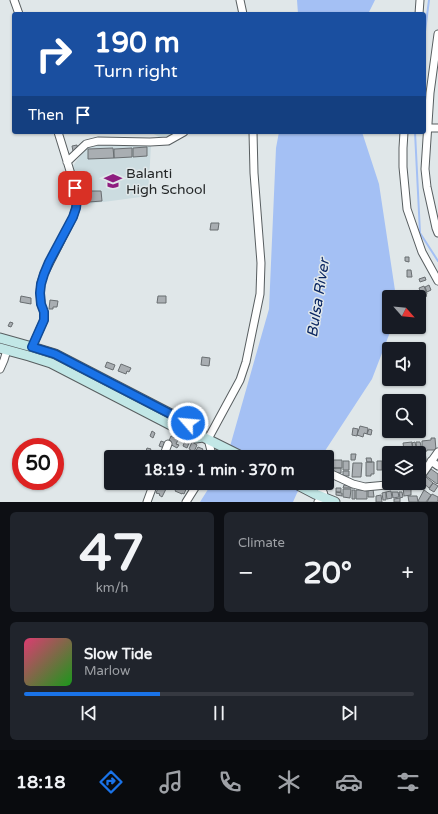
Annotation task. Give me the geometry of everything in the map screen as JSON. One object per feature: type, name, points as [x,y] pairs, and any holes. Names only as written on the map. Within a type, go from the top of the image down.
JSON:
[{"type":"main road","points":[[0,338],[6,346],[31,351],[51,363],[196,438],[208,439],[229,450]]},
{"type":"main road","points":[[306,490],[319,498],[335,502]]},
{"type":"street","points":[[14,0],[18,12]]},
{"type":"street","points":[[240,0],[243,12]]},
{"type":"street","points":[[419,12],[420,0]]},
{"type":"street","points":[[438,34],[430,93],[425,169],[427,188],[438,233]]},
{"type":"street","points":[[428,128],[438,128]]},
{"type":"street","points":[[31,351],[44,320],[40,293],[44,274],[73,217],[76,208],[77,199],[75,188],[59,134]]},
{"type":"street","points":[[67,162],[86,144],[98,141],[168,141],[180,134]]},
{"type":"street","points":[[210,450],[208,439],[240,380],[246,362],[260,294],[260,263],[253,134]]},
{"type":"street","points":[[404,134],[403,167],[407,208],[422,252],[438,281]]},
{"type":"street","points":[[0,369],[4,360],[6,346]]},
{"type":"street","points":[[166,450],[168,444]]},
{"type":"street","points":[[426,468],[438,452]]},
{"type":"street","points":[[431,461],[438,466]]},
{"type":"street","points":[[334,475],[353,484],[365,487],[382,485]]},
{"type":"street","points":[[147,502],[151,490]]},
{"type":"street","points":[[186,502],[194,490]]},
{"type":"street","points":[[319,498],[324,494],[321,490]]},
{"type":"shaded area","points":[[154,134],[174,134],[171,136],[159,137]]},
{"type":"shaded area","name":"Balanti High School","points":[[96,145],[151,146],[148,196],[81,205],[73,166],[86,147]]},
{"type":"water","points":[[297,0],[375,0],[369,12],[298,12]]},
{"type":"water","name":"Bulsa River","points":[[279,134],[363,134],[379,184],[395,290],[382,290],[382,334],[389,334],[386,342],[382,342],[382,353],[372,379],[326,450],[229,450],[269,309],[276,148]]},
{"type":"water","points":[[208,490],[299,490],[293,502],[200,502]]},
{"type":"building","points":[[77,145],[78,150],[73,151],[72,146]]},
{"type":"building","points":[[147,147],[147,156],[133,157],[133,148]]},
{"type":"building","points":[[113,148],[114,158],[88,159],[88,149]]},
{"type":"building","points":[[132,148],[132,157],[114,158],[114,149]]},
{"type":"building","points":[[89,191],[101,191],[102,201],[89,202]]},
{"type":"building","points":[[211,223],[219,223],[218,230],[210,230]]},
{"type":"building","points":[[405,257],[409,257],[409,262],[405,261]]},
{"type":"building","points":[[407,270],[411,270],[412,277],[407,277]]},
{"type":"building","points":[[425,277],[426,280],[420,282],[419,279]]},
{"type":"building","points":[[429,285],[431,290],[427,292],[425,287]]},
{"type":"building","points":[[424,286],[426,290],[420,290],[419,288]]},
{"type":"building","points":[[21,296],[31,298],[31,304],[20,302]]},
{"type":"building","points":[[158,296],[166,296],[166,303],[157,303]]},
{"type":"building","points":[[50,300],[58,301],[57,307],[49,309]]},
{"type":"building","points":[[10,322],[13,323],[11,327],[8,326]]},
{"type":"building","points":[[202,357],[210,358],[209,366],[201,365]]},
{"type":"building","points":[[107,362],[115,365],[113,370],[105,367]]},
{"type":"building","points":[[121,364],[131,368],[129,372],[127,371],[126,374],[118,371]]},
{"type":"building","points":[[360,426],[368,428],[367,434],[364,433],[363,437],[357,435]]},
{"type":"building","points":[[353,428],[358,429],[357,436],[352,435]]},
{"type":"building","points":[[369,429],[372,430],[371,435],[367,434]]},
{"type":"building","points":[[152,431],[155,433],[153,438],[150,436]]},
{"type":"building","points":[[171,436],[178,440],[176,444],[179,445],[177,448],[168,443]]},
{"type":"building","points":[[431,438],[435,438],[436,450],[426,451],[426,446],[422,446],[422,441],[431,440]]},
{"type":"building","points":[[161,441],[166,443],[164,448],[159,446]]},
{"type":"building","points":[[185,441],[189,443],[187,448],[183,446]]},
{"type":"building","points":[[192,442],[197,445],[195,450],[189,449]]},
{"type":"building","points":[[412,442],[412,446],[403,446],[403,443]]},
{"type":"building","points":[[415,442],[416,446],[412,446],[412,443]]},
{"type":"building","points":[[416,442],[420,442],[421,446],[416,446]]},
{"type":"building","points":[[198,447],[203,449],[202,450],[196,450]]},
{"type":"building","points":[[351,454],[356,454],[355,460],[351,460]]},
{"type":"building","points":[[366,458],[371,458],[372,462],[367,462]]},
{"type":"building","points":[[334,460],[342,460],[342,468],[334,468]]},
{"type":"building","points":[[343,461],[349,461],[349,470],[343,470]]},
{"type":"building","points":[[377,461],[382,461],[382,470],[377,470]]},
{"type":"building","points":[[366,462],[374,462],[374,474],[371,474],[371,476],[366,476]]},
{"type":"building","points":[[353,463],[362,463],[361,477],[352,477]]},
{"type":"building","points":[[334,468],[341,468],[341,473],[334,473]]},
{"type":"building","points":[[431,469],[438,474],[438,483],[437,484],[426,476]]},
{"type":"building","points":[[343,471],[349,471],[349,476],[343,476]]},
{"type":"building","points":[[426,477],[433,483],[429,488],[426,485]]},
{"type":"building","points":[[433,483],[438,486],[434,492],[429,489]]},
{"type":"building","points":[[344,485],[353,486],[353,488],[343,488]]},
{"type":"building","points":[[336,488],[341,488],[341,492],[336,492]]},
{"type":"building","points":[[343,489],[351,489],[350,498],[343,497]]},
{"type":"building","points":[[373,489],[374,497],[368,497],[368,490]]},
{"type":"building","points":[[157,490],[166,490],[162,497],[159,495],[160,494],[156,493]]},
{"type":"building","points":[[176,490],[186,490],[184,494]]},
{"type":"building","points":[[352,490],[355,490],[355,499],[352,499]]},
{"type":"building","points":[[356,490],[367,490],[367,499],[356,499]]},
{"type":"building","points":[[403,490],[411,490],[411,495],[404,496]]},
{"type":"building","points":[[424,490],[431,495],[426,502],[418,501]]},
{"type":"building","points":[[391,491],[392,498],[387,499],[386,492]]},
{"type":"building","points":[[336,492],[342,493],[342,496],[336,495]]},
{"type":"building","points":[[386,492],[386,500],[383,500],[382,493]]},
{"type":"building","points":[[392,492],[398,492],[399,497],[393,498]]},
{"type":"building","points":[[399,492],[402,492],[403,497],[400,498]]},
{"type":"building","points":[[432,494],[438,497],[437,502],[427,502]]},
{"type":"building","points":[[381,495],[382,502],[376,502],[376,496]]},
{"type":"building","points":[[408,496],[417,496],[418,502],[409,502]]},
{"type":"building","points":[[400,498],[400,502],[394,502],[394,499]]},
{"type":"waterway","points":[[426,23],[429,0]]},
{"type":"waterway","points":[[415,134],[420,233],[438,261]]},
{"type":"place","name":"Balanti High School","points":[[113,181]]},
{"type":"route","points":[[75,188],[77,199],[73,217],[49,262],[41,284],[40,293],[44,320],[32,347],[55,354],[188,423]]}]
